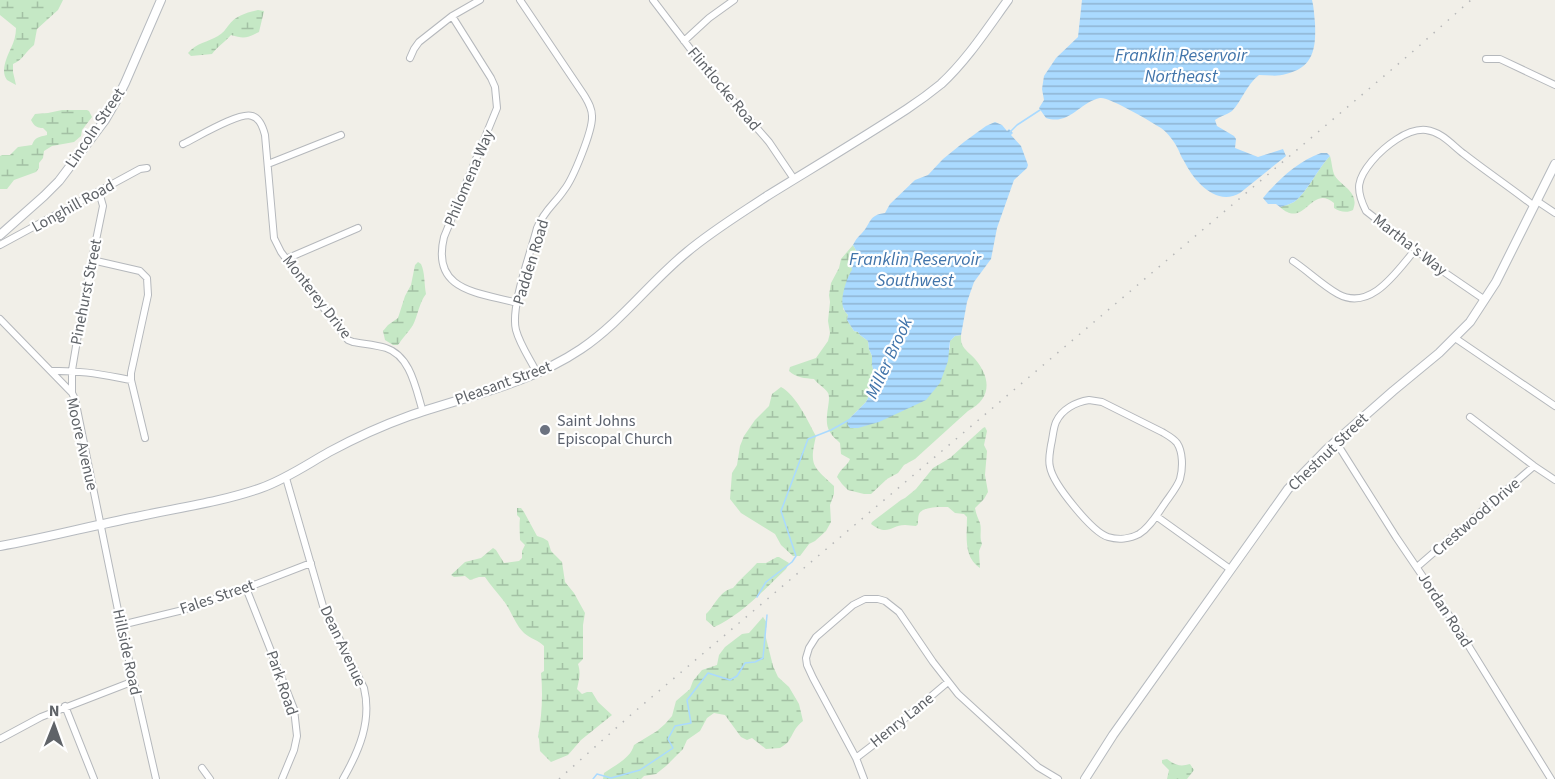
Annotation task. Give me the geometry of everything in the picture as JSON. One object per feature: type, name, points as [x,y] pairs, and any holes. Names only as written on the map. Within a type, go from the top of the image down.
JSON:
[{"type":"street","name":"Lincoln Street","points":[[0,235],[59,181],[105,120],[126,83],[161,0]]},
{"type":"street","points":[[410,58],[417,45],[452,16],[480,0]]},
{"type":"street","name":"Padden Road","points":[[520,0],[584,95],[592,114],[589,135],[568,184],[548,208],[537,228],[517,303],[516,330],[537,373]]},
{"type":"street","name":"Flintlocke Road","points":[[653,0],[708,72],[769,142],[794,179]]},
{"type":"street","points":[[684,41],[734,0]]},
{"type":"street","name":"Pleasant Street","points":[[0,546],[260,489],[286,478],[359,436],[524,379],[548,368],[582,348],[630,307],[688,251],[729,221],[907,110],[941,83],[978,41],[1008,0]]},
{"type":"street","name":"Philomena Way","points":[[452,16],[491,78],[495,87],[497,108],[444,237],[441,257],[443,267],[451,280],[458,285],[517,303]]},
{"type":"street","points":[[1486,59],[1500,59],[1555,85]]},
{"type":"street","name":"Monterey Drive","points":[[183,144],[237,117],[251,115],[257,118],[264,130],[274,238],[286,259],[348,340],[387,348],[400,358],[414,383],[423,412]]},
{"type":"street","name":"Martha's Way","points":[[1485,300],[1444,272],[1366,211],[1361,202],[1359,188],[1364,171],[1377,155],[1408,133],[1427,130],[1442,136],[1535,203],[1555,213]]},
{"type":"street","points":[[268,164],[341,135]]},
{"type":"street","name":"Chestnut Street","points":[[1085,779],[1288,489],[1336,442],[1455,338],[1470,322],[1496,282],[1555,164]]},
{"type":"street","name":"Longhill Road","points":[[0,245],[140,169],[147,168]]},
{"type":"street","name":"Pinehurst Street","points":[[72,393],[72,370],[103,206],[99,192]]},
{"type":"street","points":[[286,259],[358,228]]},
{"type":"street","points":[[1293,261],[1339,294],[1364,298],[1380,289],[1415,250]]},
{"type":"street","points":[[92,260],[140,271],[147,278],[148,295],[131,373],[145,438]]},
{"type":"street","name":"Moore Avenue","points":[[0,319],[72,393],[77,405],[101,524]]},
{"type":"street","points":[[1455,338],[1555,406]]},
{"type":"street","points":[[52,372],[72,370],[131,380]]},
{"type":"street","points":[[1089,400],[1102,402],[1172,437],[1177,443],[1182,458],[1180,480],[1156,516],[1138,534],[1120,539],[1108,537],[1096,531],[1073,503],[1057,482],[1049,464],[1056,423],[1069,407],[1089,400]]},
{"type":"street","points":[[1470,417],[1555,480]]},
{"type":"street","name":"Jordan Road","points":[[1336,442],[1455,624],[1551,779]]},
{"type":"street","name":"Crestwood Drive","points":[[1417,567],[1534,466]]},
{"type":"street","name":"Dean Avenue","points":[[286,478],[323,606],[366,695],[367,713],[364,731],[354,760],[344,779]]},
{"type":"street","points":[[1156,516],[1230,569]]},
{"type":"street","name":"Hillside Road","points":[[101,524],[156,779]]},
{"type":"street","name":"Fales Street","points":[[121,625],[183,610],[311,563]]},
{"type":"street","name":"Park Road","points":[[246,588],[294,709],[297,736],[282,779]]},
{"type":"street","points":[[864,779],[856,758],[813,678],[806,658],[816,637],[845,612],[865,599],[878,599],[890,603],[899,612],[922,648],[958,694],[1038,767],[1058,779]]},
{"type":"street","points":[[0,739],[65,706],[134,681]]},
{"type":"street","name":"Henry Lane","points":[[856,758],[948,682]]},
{"type":"street","points":[[65,706],[94,779]]},
{"type":"street","points":[[202,768],[210,779]]},
{"type":"green space","points":[[0,0],[63,0],[58,10],[37,29],[34,45],[13,64],[16,85],[7,80],[4,72],[16,28],[0,15]]},
{"type":"green space","points":[[258,10],[264,11],[259,32],[245,37],[231,35],[212,54],[191,56],[188,53],[198,45],[220,35],[238,17]]},
{"type":"green space","points":[[62,110],[89,111],[92,117],[82,130],[81,136],[74,142],[52,146],[44,151],[36,172],[14,180],[7,189],[0,189],[0,156],[10,155],[18,147],[32,145],[36,139],[47,135],[43,128],[39,128],[32,122],[35,114]]},
{"type":"green space","points":[[1330,156],[1335,176],[1352,194],[1355,204],[1353,210],[1346,212],[1338,210],[1334,208],[1334,203],[1326,198],[1319,198],[1296,213],[1289,213],[1280,207],[1299,198]]},
{"type":"green space","points":[[853,245],[857,252],[843,309],[854,331],[868,341],[874,373],[872,390],[866,402],[849,419],[950,349],[950,341],[955,336],[961,335],[963,346],[980,366],[986,380],[985,394],[976,406],[871,494],[848,490],[837,477],[850,459],[841,454],[840,443],[828,427],[829,396],[827,392],[814,379],[804,378],[789,371],[790,367],[816,358],[828,341],[831,283],[841,259]]},
{"type":"green space","points":[[418,262],[423,271],[426,294],[411,328],[398,345],[393,345],[385,340],[383,331],[398,318],[411,285],[415,265]]},
{"type":"green space","points":[[781,387],[797,402],[816,436],[814,465],[834,486],[830,505],[831,522],[826,531],[809,544],[800,556],[793,556],[781,545],[775,534],[741,513],[730,499],[732,473],[737,465],[744,436],[769,406],[772,394]]},
{"type":"green space","points":[[985,427],[987,431],[984,445],[987,451],[985,475],[988,492],[975,508],[981,526],[980,568],[968,552],[967,517],[964,514],[955,513],[948,507],[921,511],[916,526],[900,525],[882,530],[871,524],[916,489],[933,468],[950,458]]},
{"type":"green space","points":[[517,508],[521,508],[537,536],[548,541],[551,551],[562,562],[565,582],[585,613],[583,659],[578,664],[580,673],[577,689],[582,694],[592,692],[598,702],[612,715],[581,740],[568,755],[551,762],[540,751],[538,737],[544,646],[521,629],[506,604],[485,577],[470,580],[465,576],[451,575],[465,562],[481,558],[493,548],[504,563],[519,561],[522,558],[525,545],[520,540],[520,518],[517,515]]},
{"type":"green space","points":[[777,557],[789,563],[786,569],[752,601],[714,627],[706,620],[706,614],[721,595],[733,588],[757,563],[766,563]]},
{"type":"green space","points":[[763,617],[767,623],[765,634],[773,666],[778,677],[789,687],[799,704],[803,721],[788,742],[780,748],[766,749],[752,738],[747,740],[741,737],[725,715],[714,713],[707,718],[700,731],[687,740],[683,749],[656,774],[644,776],[641,779],[603,779],[604,773],[626,758],[634,745],[665,724],[672,716],[676,701],[690,689],[702,670],[717,665],[719,655],[725,647],[742,634],[749,633]]},
{"type":"green space","points":[[1167,759],[1178,765],[1190,764],[1194,770],[1187,779],[1167,779],[1169,770],[1162,760]]},
{"type":"water","name":"Franklin Reservoir Northeast","points":[[1082,0],[1312,0],[1315,41],[1308,61],[1302,67],[1286,74],[1259,75],[1232,111],[1215,120],[1217,126],[1234,136],[1235,148],[1258,157],[1283,149],[1286,156],[1240,193],[1223,197],[1214,194],[1200,184],[1188,169],[1173,140],[1164,130],[1112,101],[1100,98],[1061,119],[1046,118],[1039,108],[1044,100],[1042,89],[1044,76],[1056,58],[1078,37]]},
{"type":"water","name":"Franklin Reservoir Southwest","points":[[995,122],[1013,133],[1011,135],[1021,146],[1028,165],[1014,180],[997,228],[991,259],[974,282],[967,302],[961,335],[955,336],[950,341],[948,361],[940,383],[926,400],[879,422],[850,428],[847,424],[849,419],[866,402],[872,390],[874,373],[868,341],[854,331],[847,320],[848,315],[842,303],[844,288],[852,270],[851,262],[857,252],[853,245],[873,218],[885,213],[890,204],[915,180],[928,175],[964,142]]},
{"type":"water","points":[[1321,153],[1327,153],[1330,156],[1299,198],[1280,207],[1276,204],[1268,204],[1263,198],[1282,178],[1296,166]]},
{"type":"waterway","name":"Miller Brook","points":[[1010,132],[1040,110]]},
{"type":"waterway","name":"Miller Brook","points":[[757,597],[766,582],[792,562],[796,556],[781,511],[808,439],[849,420]]},
{"type":"waterway","name":"Miller Brook","points":[[593,779],[597,774],[611,778],[640,770],[673,748],[668,739],[675,726],[691,723],[687,700],[708,673],[730,680],[737,676],[745,663],[763,658],[767,615]]},
{"type":"railway","points":[[559,779],[633,713],[1471,0]]},
{"type":"place","name":"Saint Johns Episcopal Church","points":[[545,430]]}]
